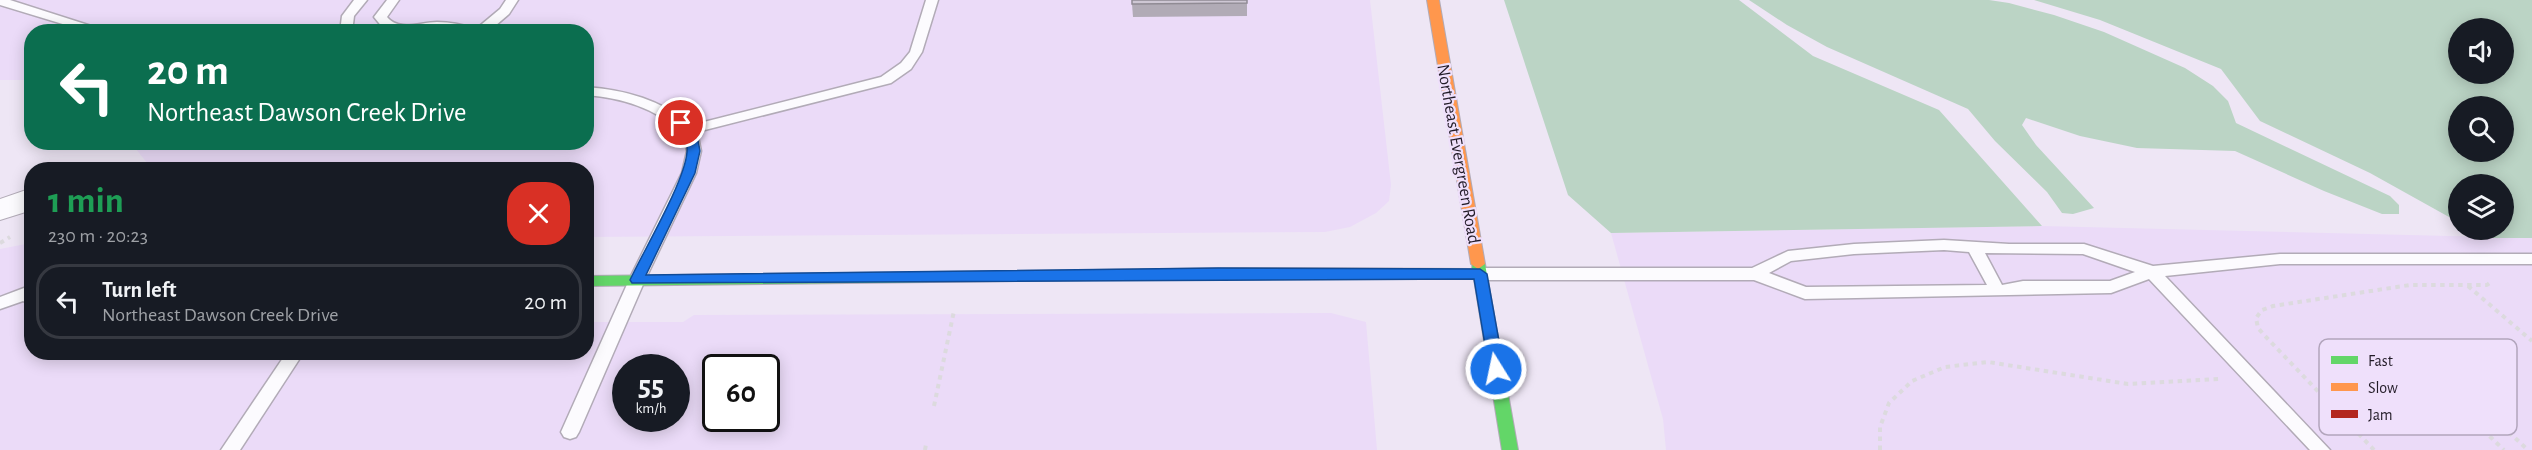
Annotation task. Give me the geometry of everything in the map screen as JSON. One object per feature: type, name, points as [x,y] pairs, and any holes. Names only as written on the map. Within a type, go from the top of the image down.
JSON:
[{"type":"street","name":"Northeast Evergreen Road","points":[[1433,0],[1510,450]]},
{"type":"street","points":[[0,210],[24,201]]},
{"type":"street","points":[[594,281],[1218,273],[1480,274]]},
{"type":"lane","points":[[347,24],[348,16],[361,0]]},
{"type":"lane","points":[[386,24],[380,17],[393,0]]},
{"type":"lane","points":[[489,24],[505,10],[512,0]]},
{"type":"lane","points":[[690,130],[886,80],[906,66],[916,52],[932,0]]},
{"type":"lane","points":[[0,1],[77,24]]},
{"type":"lane","points":[[570,432],[637,280],[689,173],[694,151],[690,130],[651,103],[628,95],[594,92]]},
{"type":"lane","points":[[1755,274],[1788,256],[1818,251],[1944,245],[2084,249],[2152,272],[2321,450]]},
{"type":"lane","points":[[1974,247],[1998,291]]},
{"type":"lane","points":[[1480,274],[1755,274],[1805,293],[1998,291],[2023,287],[2111,287],[2152,272],[2280,260],[2532,259]]},
{"type":"lane","points":[[0,303],[24,294]]},
{"type":"lane","points":[[230,450],[291,360]]},
{"type":"path","points":[[2319,393],[2258,328],[2256,318],[2262,310],[2273,306],[2410,285],[2487,285],[2496,278]]},
{"type":"path","points":[[2468,285],[2532,341]]},
{"type":"path","points":[[934,406],[954,311]]},
{"type":"path","points":[[1880,450],[1880,427],[1889,403],[1912,381],[1945,367],[1988,362],[2128,384],[2211,381]]},
{"type":"path","points":[[2360,435],[2374,450]]},
{"type":"path","points":[[2488,435],[2504,450]]},
{"type":"path","points":[[2512,435],[2528,450]]},
{"type":"path","points":[[925,450],[926,444]]},
{"type":"shaded area","points":[[0,0],[1370,0],[1391,185],[1389,201],[1376,213],[1350,227],[1325,232],[594,237],[594,162],[146,162],[137,150],[594,150],[594,24],[24,24],[24,80],[0,80]]},
{"type":"shaded area","points":[[2042,226],[2448,236],[2448,240],[2532,238],[2532,450],[1666,450],[1663,419],[1611,233]]},
{"type":"shaded area","points":[[24,244],[24,360],[594,360],[594,322],[683,322],[694,315],[1331,313],[1366,322],[1377,450],[0,450],[0,249]]},
{"type":"green space","points":[[1504,0],[1739,0],[1813,56],[1939,110],[2042,226],[1611,233],[1568,195]]},
{"type":"green space","points":[[1749,0],[1989,0],[2054,15],[2104,32],[2185,68],[2213,86],[2228,101],[2236,123],[2390,196],[2399,205],[2399,214],[2382,214],[2235,151],[2137,148],[2080,136],[2026,118],[2022,125],[2036,145],[2094,208],[2073,214],[2062,213],[2047,192],[1995,141],[1968,109],[1827,47],[1787,25]]},
{"type":"green space","points":[[2034,0],[2532,0],[2532,238],[2514,238],[2514,174],[2448,174],[2448,216],[2370,173],[2260,121],[2221,69],[2100,20]]},
{"type":"building","points":[[1132,0],[1247,0],[1247,3],[1132,4]]},
{"type":"traffic: fast","points":[[1478,264],[1510,450]]},
{"type":"traffic: fast","points":[[1245,273],[1480,274]]},
{"type":"traffic: fast","points":[[594,281],[1016,276]]},
{"type":"traffic: slow","points":[[1433,0],[1478,264]]},
{"type":"traffic: jam","points":[[1016,276],[1245,273]]},
{"type":"route","points":[[681,123],[690,130],[694,151],[689,173],[637,280],[1218,273],[1480,274],[1496,369]]}]
